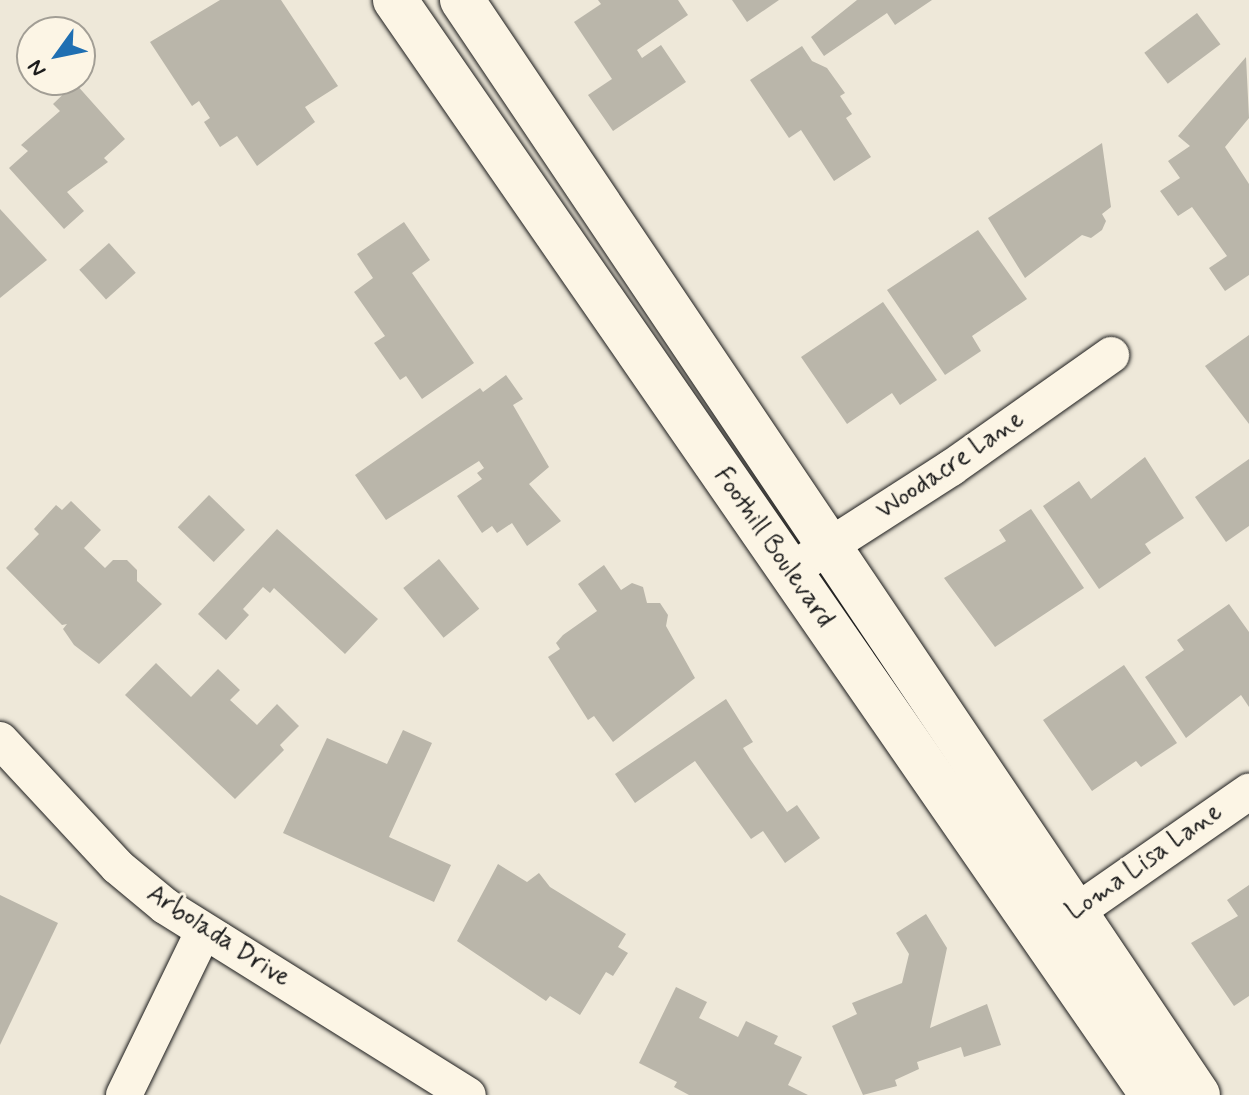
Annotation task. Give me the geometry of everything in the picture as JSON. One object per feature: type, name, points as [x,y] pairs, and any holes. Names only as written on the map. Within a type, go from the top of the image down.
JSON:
[{"type":"main road","name":"Foothill Boulevard","points":[[462,0],[828,545],[1058,924]]},
{"type":"main road","name":"Foothill Boulevard","points":[[407,4],[789,572],[1058,924],[1174,1091]]},
{"type":"street","name":"Woodacre Lane","points":[[789,572],[951,468],[1111,355]]},
{"type":"street","name":"Arbolada Drive","points":[[0,740],[118,867],[203,932],[468,1095]]},
{"type":"street","name":"Loma Lisa Lane","points":[[1058,924],[1098,892],[1249,792]]},
{"type":"street","points":[[124,1095],[203,932]]},
{"type":"building","points":[[220,0],[281,0],[338,86],[305,107],[315,122],[257,166],[237,136],[220,147],[204,122],[210,118],[199,101],[192,106],[150,42]]},
{"type":"building","points":[[598,0],[678,0],[688,15],[637,50],[642,58],[661,45],[686,82],[613,131],[588,95],[612,79],[574,22],[601,4]]},
{"type":"building","points":[[732,0],[779,0],[747,22]]},
{"type":"building","points":[[857,0],[932,0],[895,25],[887,13],[824,56],[811,37]]},
{"type":"building","points":[[1197,13],[1220,44],[1168,84],[1144,53]]},
{"type":"building","points":[[802,46],[812,61],[827,68],[845,93],[840,96],[852,114],[846,118],[871,157],[834,181],[801,130],[789,138],[750,80]]},
{"type":"building","points":[[1246,57],[1249,118],[1225,147],[1249,184],[1249,275],[1225,291],[1209,268],[1227,256],[1192,207],[1178,216],[1160,191],[1180,178],[1168,161],[1190,146],[1178,136]]},
{"type":"building","points":[[61,96],[87,96],[125,139],[104,158],[108,162],[67,192],[84,211],[64,229],[9,168],[28,151],[21,145],[60,111],[53,104]]},
{"type":"building","points":[[1102,143],[1111,207],[1102,214],[1106,221],[1102,230],[1091,238],[1082,235],[1025,278],[988,218]]},
{"type":"building","points":[[0,209],[47,260],[0,298]]},
{"type":"building","points":[[404,222],[430,260],[412,273],[474,363],[422,399],[406,376],[400,380],[374,343],[385,336],[354,292],[373,278],[357,254]]},
{"type":"building","points":[[978,230],[1027,299],[972,336],[981,351],[945,375],[887,290]]},
{"type":"building","points":[[109,243],[136,273],[106,299],[79,270]]},
{"type":"building","points":[[883,302],[937,380],[900,405],[892,393],[847,424],[801,357]]},
{"type":"building","points":[[1249,335],[1249,424],[1205,366]]},
{"type":"building","points":[[506,375],[523,399],[513,405],[549,467],[529,484],[561,521],[527,546],[512,523],[497,533],[492,526],[482,533],[457,496],[482,479],[477,473],[484,468],[479,461],[386,520],[355,475],[480,388],[483,392]]},
{"type":"building","points":[[1145,457],[1184,518],[1145,544],[1151,553],[1099,589],[1043,506],[1079,481],[1091,499]]},
{"type":"building","points":[[1249,459],[1249,526],[1226,542],[1195,497]]},
{"type":"building","points":[[209,495],[245,530],[214,562],[178,527]]},
{"type":"building","points":[[71,501],[101,530],[84,548],[105,568],[113,560],[127,560],[137,570],[137,581],[162,604],[99,664],[74,645],[63,629],[67,624],[62,625],[6,568],[39,534],[34,529],[56,505],[62,510]]},
{"type":"building","points":[[1031,509],[1084,588],[995,647],[944,578],[1006,541],[999,530]]},
{"type":"building","points":[[277,529],[378,619],[345,654],[274,588],[270,593],[263,587],[243,609],[249,615],[226,640],[198,614]]},
{"type":"building","points":[[439,559],[479,609],[444,638],[403,588]]},
{"type":"building","points":[[604,565],[621,590],[632,583],[643,587],[647,603],[660,603],[668,615],[666,626],[695,678],[613,742],[594,716],[588,720],[548,657],[560,649],[556,643],[563,635],[597,611],[578,584]]},
{"type":"building","points":[[1229,604],[1249,632],[1249,707],[1241,695],[1186,738],[1145,677],[1184,650],[1177,640]]},
{"type":"building","points":[[156,663],[191,697],[218,669],[240,690],[230,700],[257,725],[277,704],[299,726],[280,745],[284,750],[235,799],[125,695]]},
{"type":"building","points":[[1124,665],[1177,743],[1141,767],[1136,761],[1092,791],[1043,720]]},
{"type":"building","points":[[726,699],[753,742],[743,748],[750,759],[787,812],[797,805],[820,838],[785,863],[763,831],[751,839],[695,761],[635,803],[615,774]]},
{"type":"building","points":[[403,730],[432,743],[389,837],[451,865],[434,902],[283,833],[327,738],[387,764]]},
{"type":"building","points":[[498,864],[527,882],[539,873],[550,887],[626,934],[618,947],[628,953],[613,976],[606,972],[580,1015],[550,996],[546,1001],[457,941]]},
{"type":"building","points":[[1249,885],[1249,996],[1234,1006],[1191,943],[1238,916],[1227,900]]},
{"type":"building","points":[[0,895],[58,923],[0,1045]]},
{"type":"building","points":[[926,914],[947,948],[930,1028],[987,1004],[1001,1045],[964,1057],[961,1047],[917,1062],[919,1069],[895,1080],[897,1086],[863,1095],[832,1026],[857,1014],[852,1003],[902,983],[909,954],[896,933]]},
{"type":"building","points":[[676,987],[707,1002],[699,1018],[738,1037],[746,1021],[778,1036],[774,1044],[802,1057],[788,1085],[808,1095],[689,1095],[674,1087],[677,1082],[639,1063]]}]
